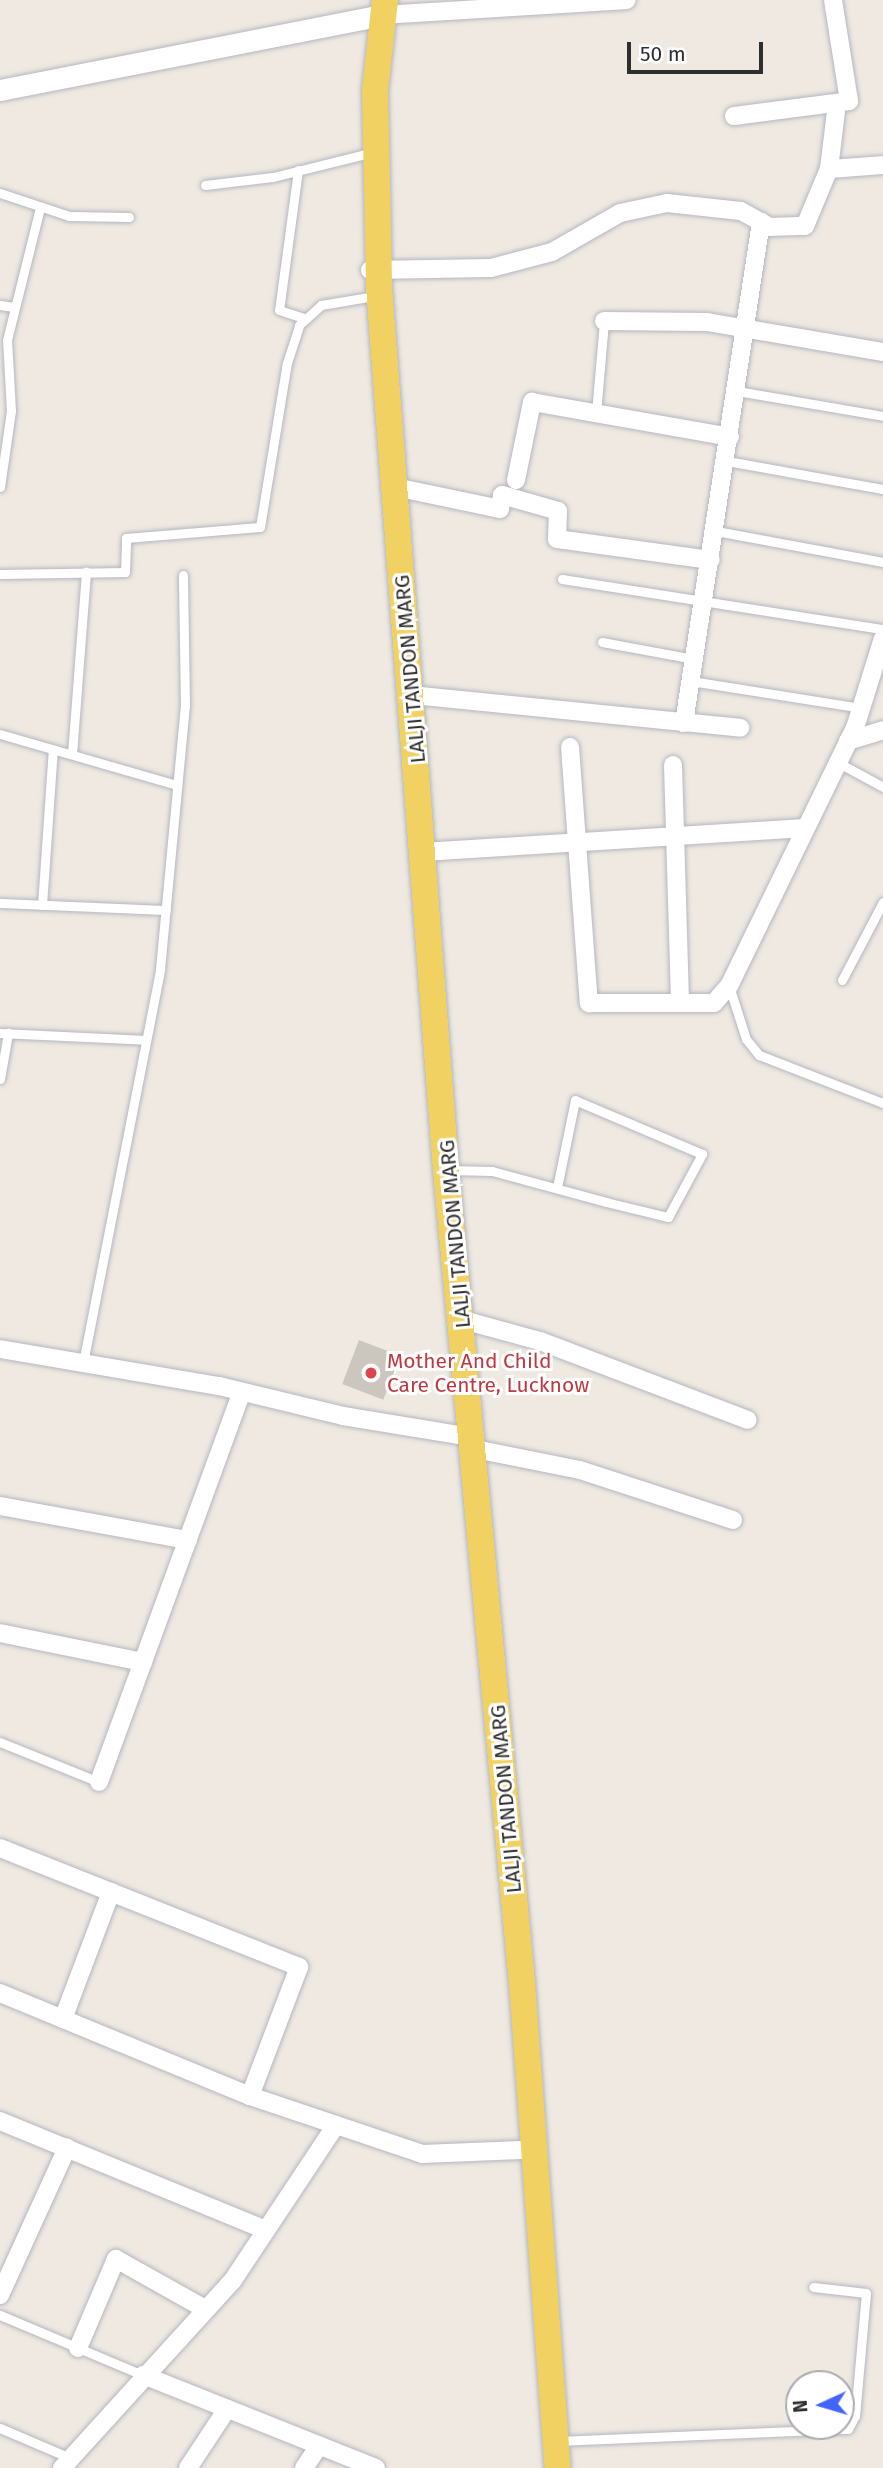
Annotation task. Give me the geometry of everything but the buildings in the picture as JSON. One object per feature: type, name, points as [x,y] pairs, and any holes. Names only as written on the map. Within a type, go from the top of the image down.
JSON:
[{"type":"main road","name":"LALJI TANDON MARG","points":[[378,9],[365,154],[412,695],[408,730],[424,852],[441,1171],[463,1320],[469,1439]]},
{"type":"main road","name":"LALJI TANDON MARG","points":[[378,9],[373,269],[369,297],[408,730],[441,1171],[469,1439],[558,2468]]},
{"type":"main road","name":"LALJI TANDON MARG","points":[[516,1997],[521,2150],[543,2468]]},
{"type":"street","points":[[0,90],[378,9],[627,0]]},
{"type":"street","points":[[734,116],[849,101],[833,0]]},
{"type":"street","points":[[373,269],[491,268],[552,252],[620,214],[667,203],[741,211],[761,222],[806,226],[829,169],[837,103]]},
{"type":"street","points":[[829,169],[883,165]]},
{"type":"street","points":[[684,723],[727,461],[761,222]]},
{"type":"street","points":[[604,321],[707,322],[883,352]]},
{"type":"street","points":[[516,480],[532,402],[730,437]]},
{"type":"street","points":[[395,487],[500,509],[502,495],[558,511],[557,539],[711,560]]},
{"type":"street","points":[[570,747],[580,844],[589,1003],[714,1003],[729,986],[848,741],[881,649]]},
{"type":"street","points":[[412,695],[740,728]]},
{"type":"street","points":[[848,741],[883,730]]},
{"type":"street","points":[[673,765],[680,1002]]},
{"type":"street","points":[[424,852],[804,828]]},
{"type":"street","points":[[463,1320],[540,1341],[748,1420]]},
{"type":"street","points":[[0,1349],[243,1392],[469,1439],[580,1470],[733,1520]]},
{"type":"street","points":[[99,1782],[243,1392]]},
{"type":"street","points":[[0,1506],[188,1540]]},
{"type":"street","points":[[0,1633],[143,1662]]},
{"type":"street","points":[[0,1848],[299,1967],[250,2096]]},
{"type":"street","points":[[63,2019],[111,1892]]},
{"type":"street","points":[[0,1993],[250,2096],[422,2154],[521,2150]]},
{"type":"street","points":[[0,2121],[266,2230]]},
{"type":"street","points":[[66,2463],[205,2309],[266,2230],[336,2125]]},
{"type":"street","points":[[0,2295],[67,2148]]},
{"type":"street","points":[[78,2348],[116,2259],[205,2309]]},
{"type":"street","points":[[143,2375],[376,2468]]},
{"type":"street","points":[[188,2468],[227,2409]]},
{"type":"street","points":[[304,2468],[318,2446]]},
{"type":"lane","points":[[205,185],[298,170],[365,154]]},
{"type":"lane","points":[[298,170],[279,310],[306,319]]},
{"type":"lane","points":[[0,192],[40,208],[129,217]]},
{"type":"lane","points":[[0,487],[11,411],[7,340],[40,208]]},
{"type":"lane","points":[[0,574],[125,572],[126,538],[260,527],[287,363],[306,319],[321,305],[369,297]]},
{"type":"lane","points":[[0,305],[14,307]]},
{"type":"lane","points":[[596,413],[604,321]]},
{"type":"lane","points":[[737,391],[883,415]]},
{"type":"lane","points":[[727,461],[883,489]]},
{"type":"lane","points":[[716,531],[883,562]]},
{"type":"lane","points":[[72,754],[86,572]]},
{"type":"lane","points":[[83,1363],[146,1040],[166,910],[185,706],[183,575]]},
{"type":"lane","points":[[562,579],[883,629]]},
{"type":"lane","points":[[602,642],[694,659]]},
{"type":"lane","points":[[691,681],[861,708]]},
{"type":"lane","points":[[0,734],[177,785]]},
{"type":"lane","points":[[42,905],[53,749]]},
{"type":"lane","points":[[837,762],[883,787]]},
{"type":"lane","points":[[842,980],[883,902]]},
{"type":"lane","points":[[0,903],[166,910]]},
{"type":"lane","points":[[729,986],[746,1039],[759,1055],[883,1102]]},
{"type":"lane","points":[[0,1079],[4,1033],[146,1040]]},
{"type":"lane","points":[[441,1171],[492,1171],[557,1188],[668,1217],[702,1154],[575,1100],[557,1188]]},
{"type":"lane","points":[[0,1742],[99,1782]]},
{"type":"lane","points":[[556,2441],[848,2429],[855,2416],[866,2293],[813,2287]]},
{"type":"lane","points":[[0,2315],[143,2375]]},
{"type":"lane","points":[[0,2428],[66,2463]]},
{"type":"place","name":"Mother And Child Care Centre, Lucknow","points":[[371,1373]]}]
